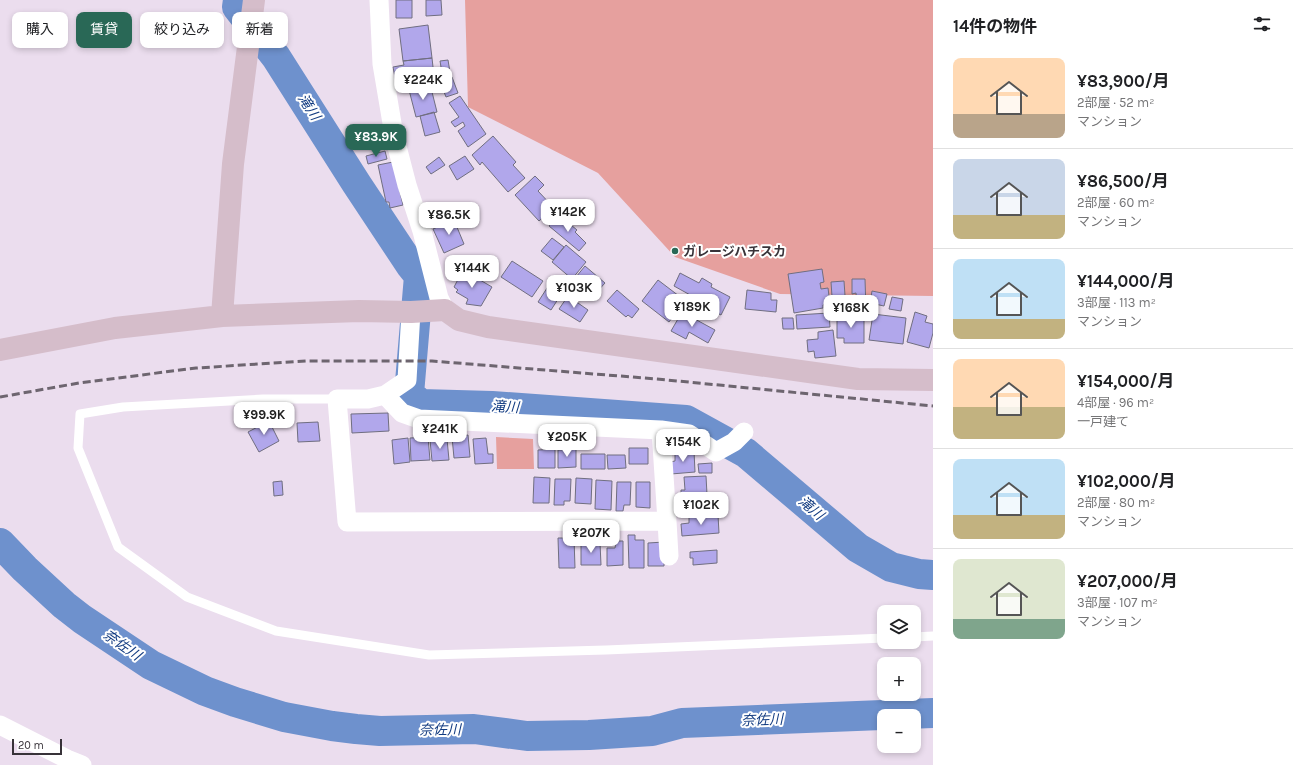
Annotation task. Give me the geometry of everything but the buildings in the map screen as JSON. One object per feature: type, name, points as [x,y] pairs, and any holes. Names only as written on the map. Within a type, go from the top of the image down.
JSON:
[{"type":"street","points":[[222,316],[233,164],[254,0]]},
{"type":"street","points":[[379,0],[382,64],[394,135],[407,185],[422,231],[439,298],[445,310],[459,320],[488,327],[858,379],[933,380]]},
{"type":"street","points":[[0,350],[115,328],[222,316],[359,310],[412,312],[445,310]]},
{"type":"street","points":[[412,312],[407,380],[385,395],[368,399],[336,399],[347,522],[667,521]]},
{"type":"street","points":[[385,395],[402,413],[419,419],[661,430],[688,434],[716,452],[734,442],[744,432]]},
{"type":"street","points":[[661,430],[670,556]]},
{"type":"street","points":[[0,725],[82,765]]},
{"type":"lane","points":[[336,399],[263,399],[123,407],[80,414],[78,448],[118,547],[187,597],[276,631],[429,655],[606,650],[877,638]]},
{"type":"lane","points":[[921,637],[933,636]]},
{"type":"shaded area","points":[[465,0],[933,0],[933,296],[780,294],[675,257],[598,173],[468,107]]},
{"type":"shaded area","points":[[496,437],[533,439],[534,469],[497,469]]},
{"type":"waterway","name":"滝川","points":[[238,0],[237,7],[276,57],[356,183],[419,276],[409,394],[421,404],[492,406],[686,420],[746,453],[858,548],[891,567],[919,574],[933,575]]},
{"type":"waterway","name":"奈佐川","points":[[0,543],[25,569],[64,605],[82,619],[151,665],[205,691],[235,702],[284,717],[332,726],[380,731],[474,729],[527,736],[589,735],[652,731],[682,723],[933,713]]},
{"type":"railway","points":[[0,397],[79,383],[196,368],[307,361],[432,361],[657,379],[933,406]]},
{"type":"place","name":"ガレージハチスカ","points":[[675,251]]}]
